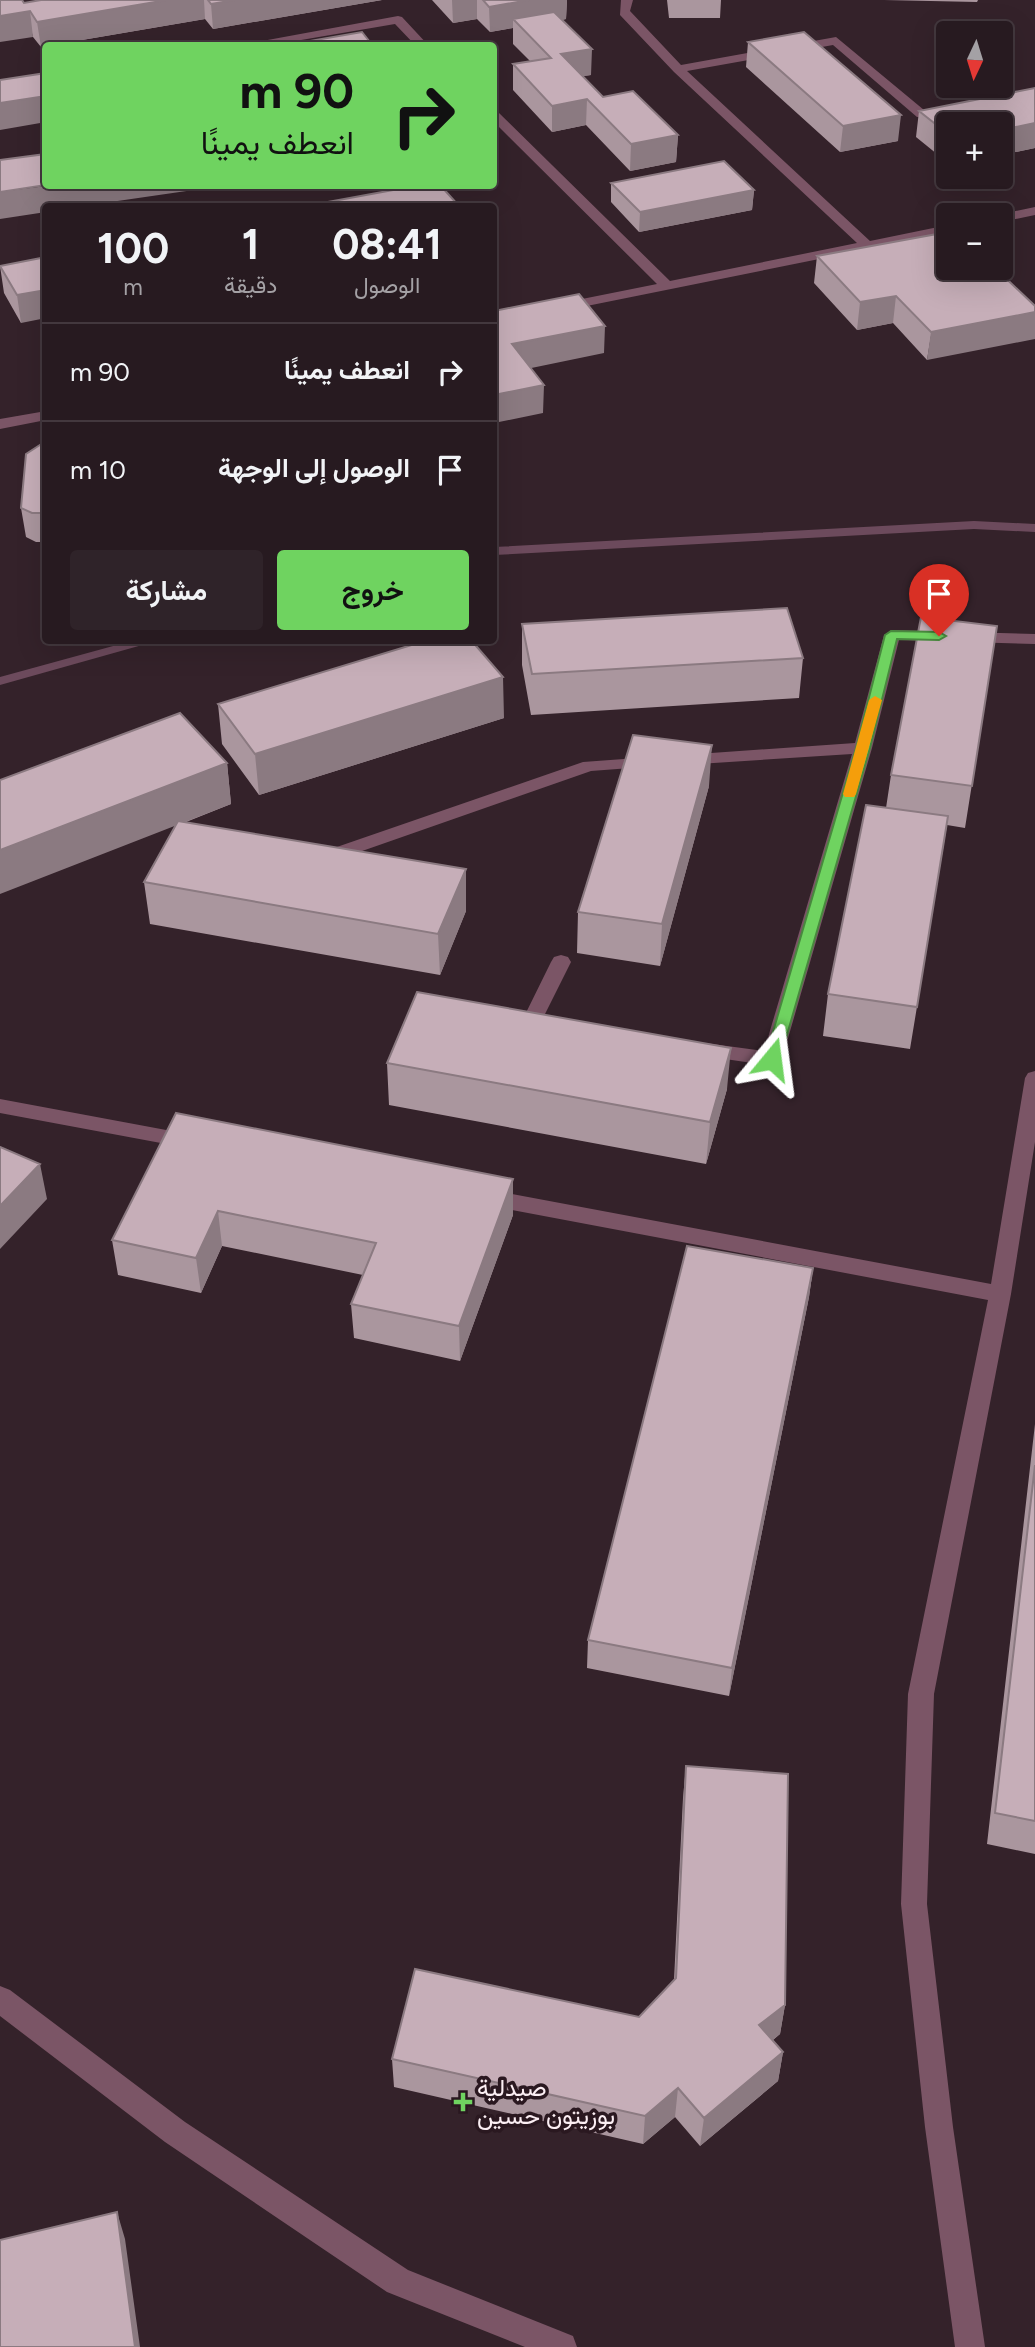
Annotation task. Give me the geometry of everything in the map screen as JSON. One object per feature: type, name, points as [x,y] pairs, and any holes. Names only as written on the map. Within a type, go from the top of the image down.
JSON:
[{"type":"street","points":[[627,0],[624,12],[678,69],[867,245]]},
{"type":"street","points":[[266,42],[398,20],[419,42]]},
{"type":"street","points":[[678,69],[835,41],[921,114],[959,108]]},
{"type":"street","points":[[497,118],[666,285]]},
{"type":"street","points":[[1013,216],[1035,211]]},
{"type":"street","points":[[547,310],[936,231]]},
{"type":"street","points":[[0,424],[42,416]]},
{"type":"street","points":[[691,1048],[772,1059],[863,748],[891,635],[1035,639]]},
{"type":"street","points":[[338,853],[589,766],[863,748]]},
{"type":"street","points":[[556,1031],[529,1027],[561,962]]},
{"type":"street","points":[[970,2347],[939,2127],[914,1904],[921,1694],[1000,1294],[1035,1078]]},
{"type":"street","points":[[0,1106],[219,1147]]},
{"type":"street","points":[[466,1194],[1000,1294]]},
{"type":"street","points":[[0,1999],[175,2133],[398,2281],[562,2347]]},
{"type":"building","points":[[0,0],[22,0],[24,3],[41,0],[167,0],[37,22],[30,11],[0,16]]},
{"type":"building","points":[[208,0],[235,0],[211,4]]},
{"type":"building","points":[[483,0],[529,0],[489,7]]},
{"type":"building","points":[[554,12],[592,49],[561,54],[603,97],[633,91],[678,135],[631,144],[587,99],[552,106],[513,64],[551,58],[513,19]]},
{"type":"building","points":[[362,32],[370,42],[304,42]]},
{"type":"building","points":[[804,32],[901,115],[843,126],[748,42]]},
{"type":"building","points":[[42,74],[42,97],[0,103],[0,80]]},
{"type":"building","points":[[1035,88],[1035,123],[1013,128],[1013,112],[936,112],[936,124],[919,111],[985,98],[1013,98],[1013,92]]},
{"type":"building","points":[[42,155],[42,186],[0,192],[0,160]]},
{"type":"building","points":[[724,161],[754,190],[640,212],[611,183]]},
{"type":"building","points":[[399,189],[444,189],[456,203],[322,203]]},
{"type":"building","points":[[936,234],[936,280],[1008,280],[1035,306],[1035,312],[931,332],[896,296],[860,302],[817,256]]},
{"type":"building","points":[[42,258],[42,291],[17,295],[0,266]]},
{"type":"building","points":[[579,294],[605,326],[512,344],[544,385],[497,394],[497,310]]},
{"type":"building","points":[[42,444],[42,513],[32,513],[21,508],[26,454]]},
{"type":"building","points":[[787,608],[803,658],[532,674],[522,624]]},
{"type":"building","points":[[921,617],[997,626],[972,786],[891,775]]},
{"type":"building","points":[[415,644],[474,644],[503,677],[255,754],[218,704]]},
{"type":"building","points":[[180,713],[227,763],[0,850],[0,780]]},
{"type":"building","points":[[633,735],[712,745],[662,924],[578,912]]},
{"type":"building","points":[[866,805],[948,816],[917,1007],[828,994]]},
{"type":"building","points":[[178,821],[466,869],[438,934],[144,882]]},
{"type":"building","points":[[417,992],[731,1048],[710,1122],[387,1063]]},
{"type":"building","points":[[176,1113],[513,1179],[459,1326],[351,1304],[376,1243],[218,1211],[196,1258],[112,1240]]},
{"type":"building","points":[[0,1147],[40,1164],[0,1206]]},
{"type":"building","points":[[687,1246],[813,1268],[732,1668],[588,1640]]},
{"type":"building","points":[[1035,1465],[1035,1821],[995,1813]]},
{"type":"building","points":[[686,1766],[788,1774],[785,2005],[759,2025],[783,2052],[704,2118],[678,2088],[645,2116],[392,2059],[415,1969],[639,2017],[676,1978]]},
{"type":"building","points":[[117,2212],[135,2347],[0,2347],[0,2240]]},
{"type":"waterway","points":[[497,551],[974,525],[1035,528]]},
{"type":"waterway","points":[[0,681],[138,644]]},
{"type":"slow traffic","points":[[850,794],[875,700]]},
{"type":"place","name":"صيدلية بوزيتون حسين","points":[[463,2102]]},
{"type":"route","points":[[772,1059],[863,748],[891,635],[939,636]]}]
